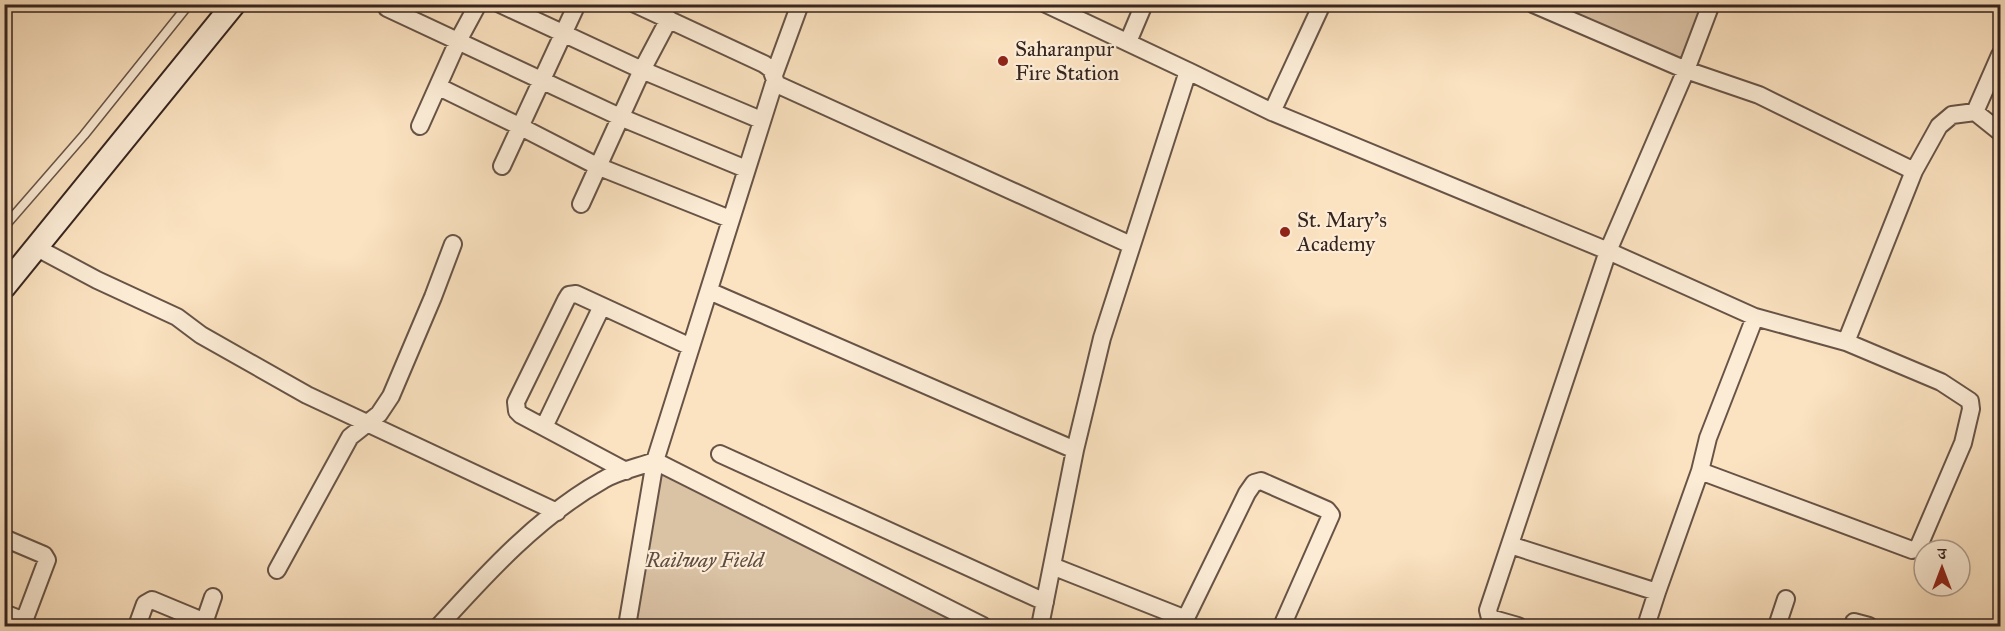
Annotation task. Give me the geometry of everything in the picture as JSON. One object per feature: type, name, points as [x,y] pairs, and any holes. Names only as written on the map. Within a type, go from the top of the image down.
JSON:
[{"type":"street","points":[[4,287],[234,4]]},
{"type":"street","points":[[420,126],[458,41],[478,4]]},
{"type":"street","points":[[500,4],[642,70],[761,120]]},
{"type":"street","points":[[502,166],[577,4]]},
{"type":"street","points":[[627,627],[655,461],[709,291],[729,219],[800,4]]},
{"type":"street","points":[[1046,4],[1272,112],[1608,251],[1755,317],[1846,342],[1941,382],[1970,401],[1971,409],[1963,443],[1918,548],[1912,550],[1700,471]]},
{"type":"street","points":[[1128,42],[1144,4]]},
{"type":"street","points":[[1272,112],[1322,4]]},
{"type":"street","points":[[1533,4],[1686,70],[1759,95],[1914,171]]},
{"type":"street","points":[[1518,627],[1490,618],[1488,614],[1608,251],[1712,4]]},
{"type":"street","points":[[641,6],[732,51],[764,64],[774,79],[1131,245]]},
{"type":"street","points":[[387,8],[620,117],[746,169]]},
{"type":"street","points":[[581,204],[642,70],[669,19]]},
{"type":"street","points":[[1975,112],[2001,55]]},
{"type":"street","points":[[1040,627],[1075,450],[1102,338],[1188,71]]},
{"type":"street","points":[[439,87],[597,166],[729,219]]},
{"type":"street","points":[[1846,342],[1914,171],[1945,120],[1952,115],[1975,112],[2001,132]]},
{"type":"street","points":[[277,570],[350,437],[379,414],[391,396],[453,244]]},
{"type":"street","points":[[37,248],[97,280],[177,317],[201,335],[307,395],[557,512]]},
{"type":"street","points":[[709,291],[1075,450]]},
{"type":"street","points":[[626,471],[517,411],[516,402],[569,295],[576,294],[691,347]]},
{"type":"street","points":[[544,427],[602,306]]},
{"type":"street","points":[[1646,627],[1700,471],[1708,438],[1755,317]]},
{"type":"street","points":[[720,454],[1045,602]]},
{"type":"street","points":[[439,627],[524,538],[557,512],[605,479],[655,461],[982,627]]},
{"type":"street","points":[[1052,566],[1184,623],[1247,493],[1254,483],[1261,481],[1327,510],[1331,515],[1282,627]]},
{"type":"street","points":[[4,538],[44,555],[47,560],[23,624],[4,614]]},
{"type":"street","points":[[1510,545],[1657,592]]},
{"type":"street","points":[[137,627],[145,604],[152,600],[204,624],[213,597]]},
{"type":"street","points":[[1776,627],[1786,599]]},
{"type":"lane","points":[[4,227],[84,135],[189,4]]},
{"type":"green space","points":[[1526,5],[1715,5],[1689,80]]},
{"type":"green space","name":"Railway Field","points":[[655,461],[983,626],[627,626]]},
{"type":"place","name":"Saharanpur Fire Station","points":[[1003,61]]},
{"type":"place","name":"St. Mary's Academy","points":[[1285,232]]}]
